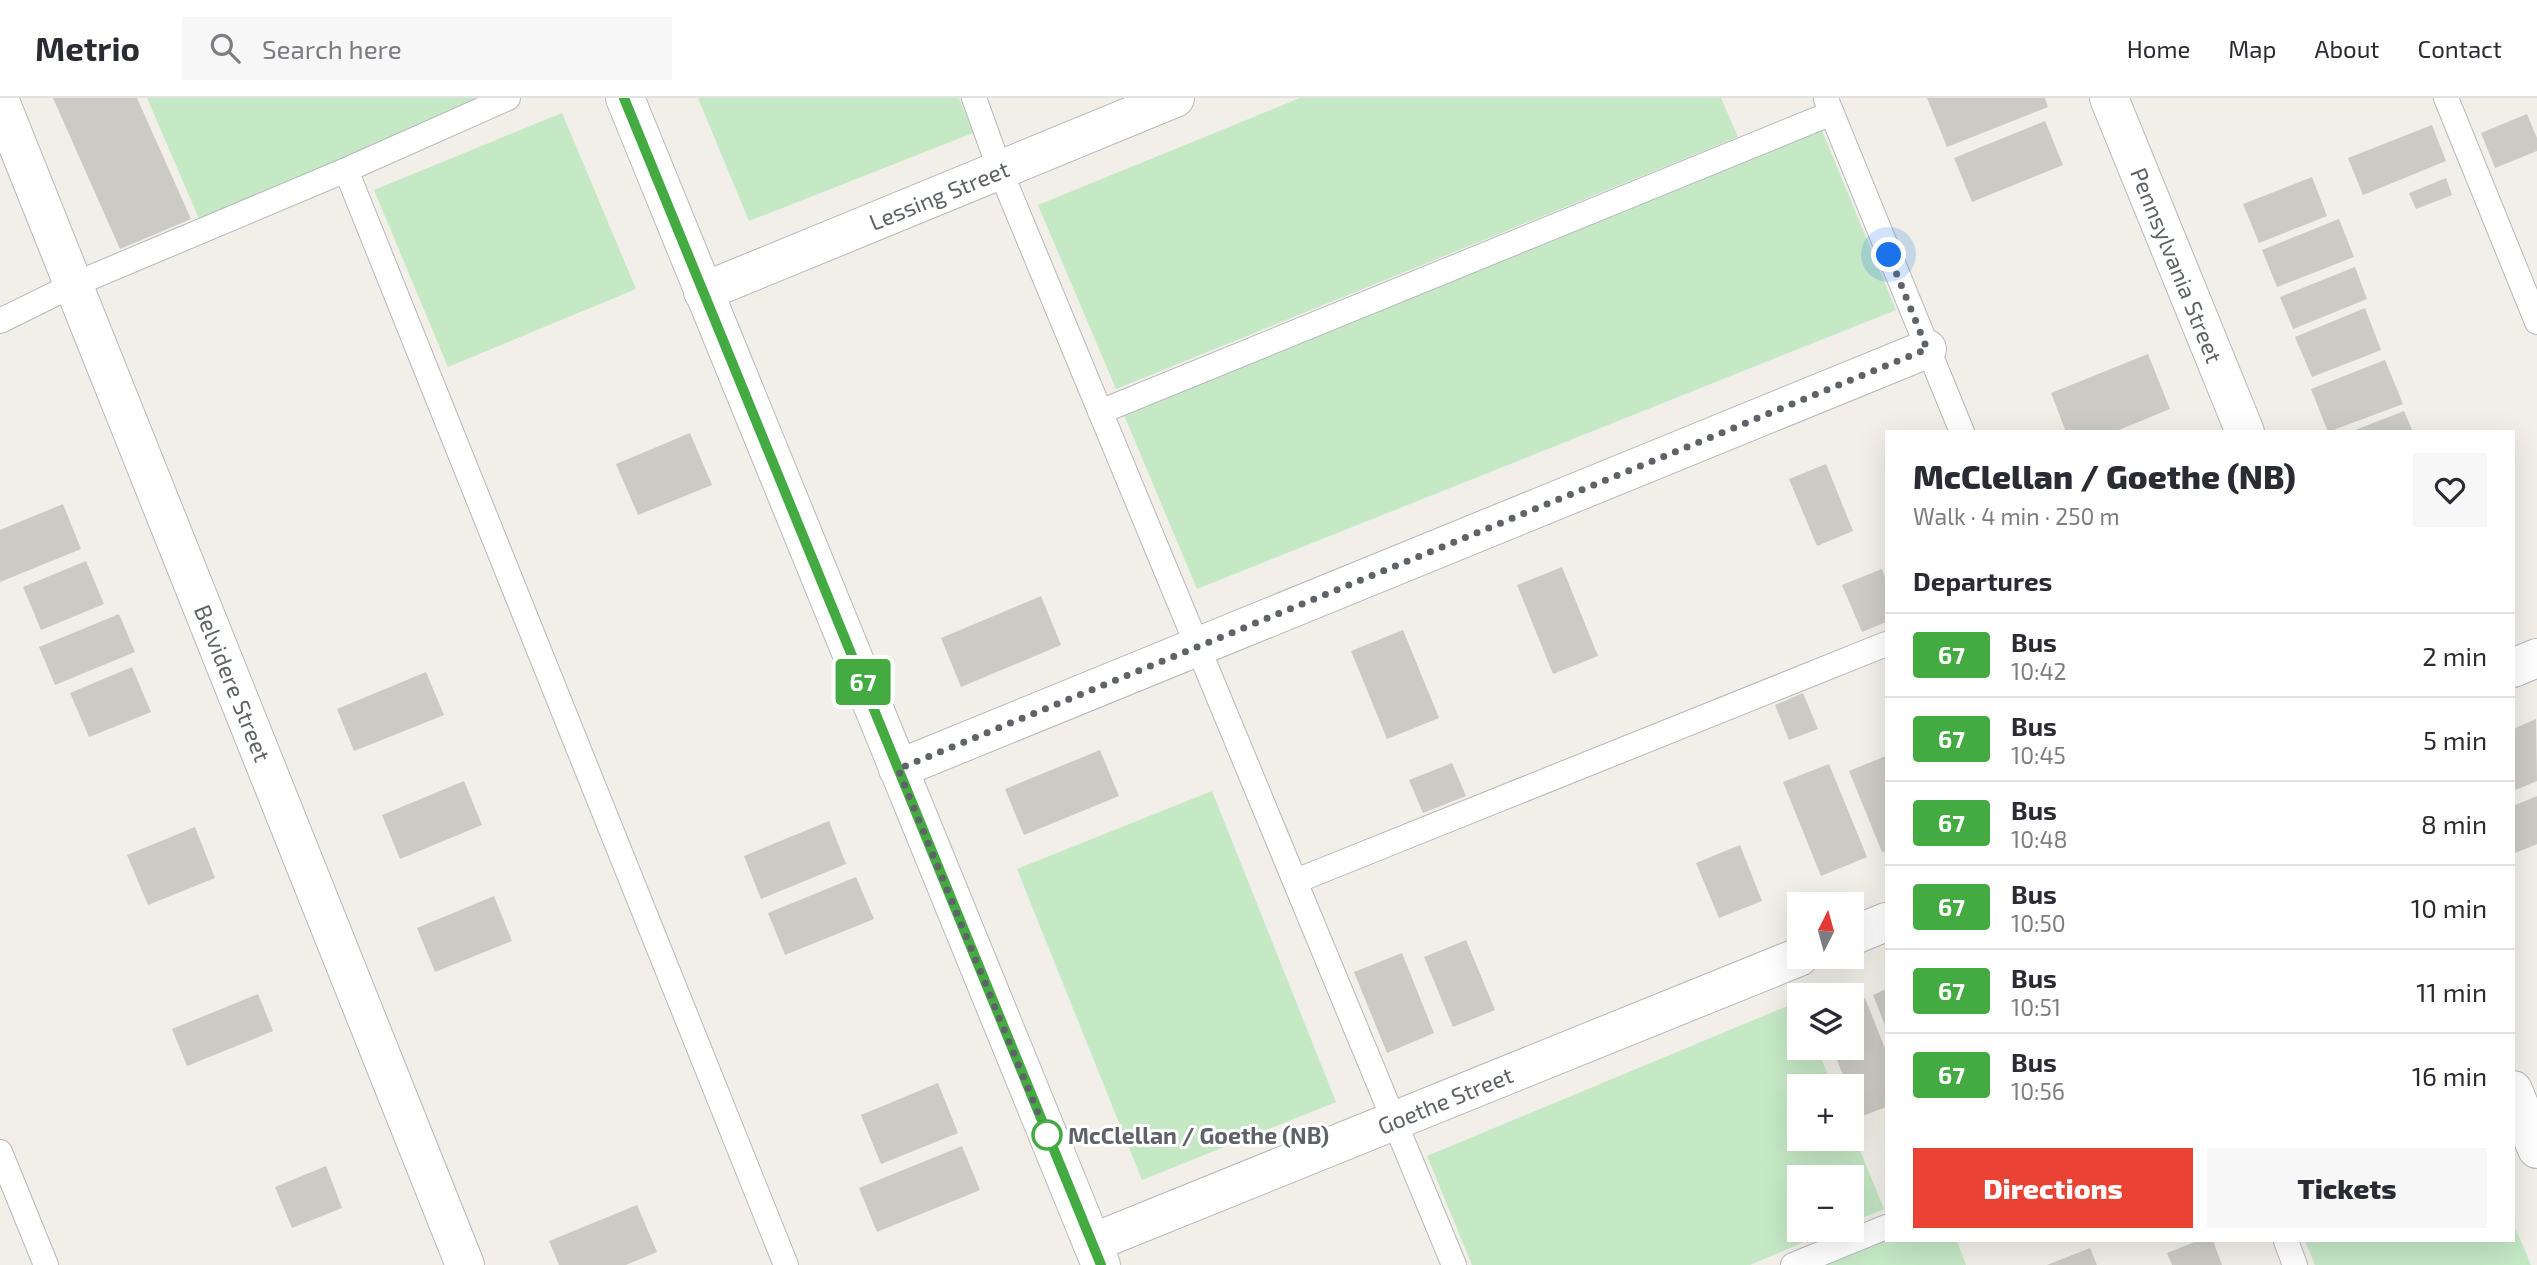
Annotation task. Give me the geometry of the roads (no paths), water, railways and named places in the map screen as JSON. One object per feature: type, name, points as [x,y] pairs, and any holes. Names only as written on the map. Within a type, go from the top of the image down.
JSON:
[{"type":"street","points":[[625,98],[1096,1254]]},
{"type":"street","name":"Lessing Street","points":[[703,292],[1175,98]]},
{"type":"street","name":"Pennsylvania Street","points":[[2109,98],[2244,430]]},
{"type":"street","name":"Belvidere Street","points":[[0,101],[465,1265]]},
{"type":"street","points":[[898,769],[1927,349]]},
{"type":"street","points":[[2515,667],[2537,659]]},
{"type":"street","points":[[1864,931],[1885,922]]},
{"type":"street","name":"Goethe Street","points":[[1096,1254],[1395,1121],[1787,962]]},
{"type":"street","points":[[2515,1095],[2537,1149]]},
{"type":"lane","points":[[0,321],[74,285],[508,98]]},
{"type":"lane","points":[[974,98],[1000,170],[1454,1265]]},
{"type":"lane","points":[[2446,98],[2537,321]]},
{"type":"lane","points":[[1100,412],[1829,106],[1961,430]]},
{"type":"lane","points":[[346,170],[786,1265]]},
{"type":"lane","points":[[1296,881],[1885,644]]},
{"type":"lane","points":[[0,1152],[46,1265]]},
{"type":"lane","points":[[1793,1265],[1885,1227]]},
{"type":"lane","points":[[2286,1242],[2295,1265]]},
{"type":"place","name":"McClellan / Goethe (NB)","points":[[1047,1135]]}]
